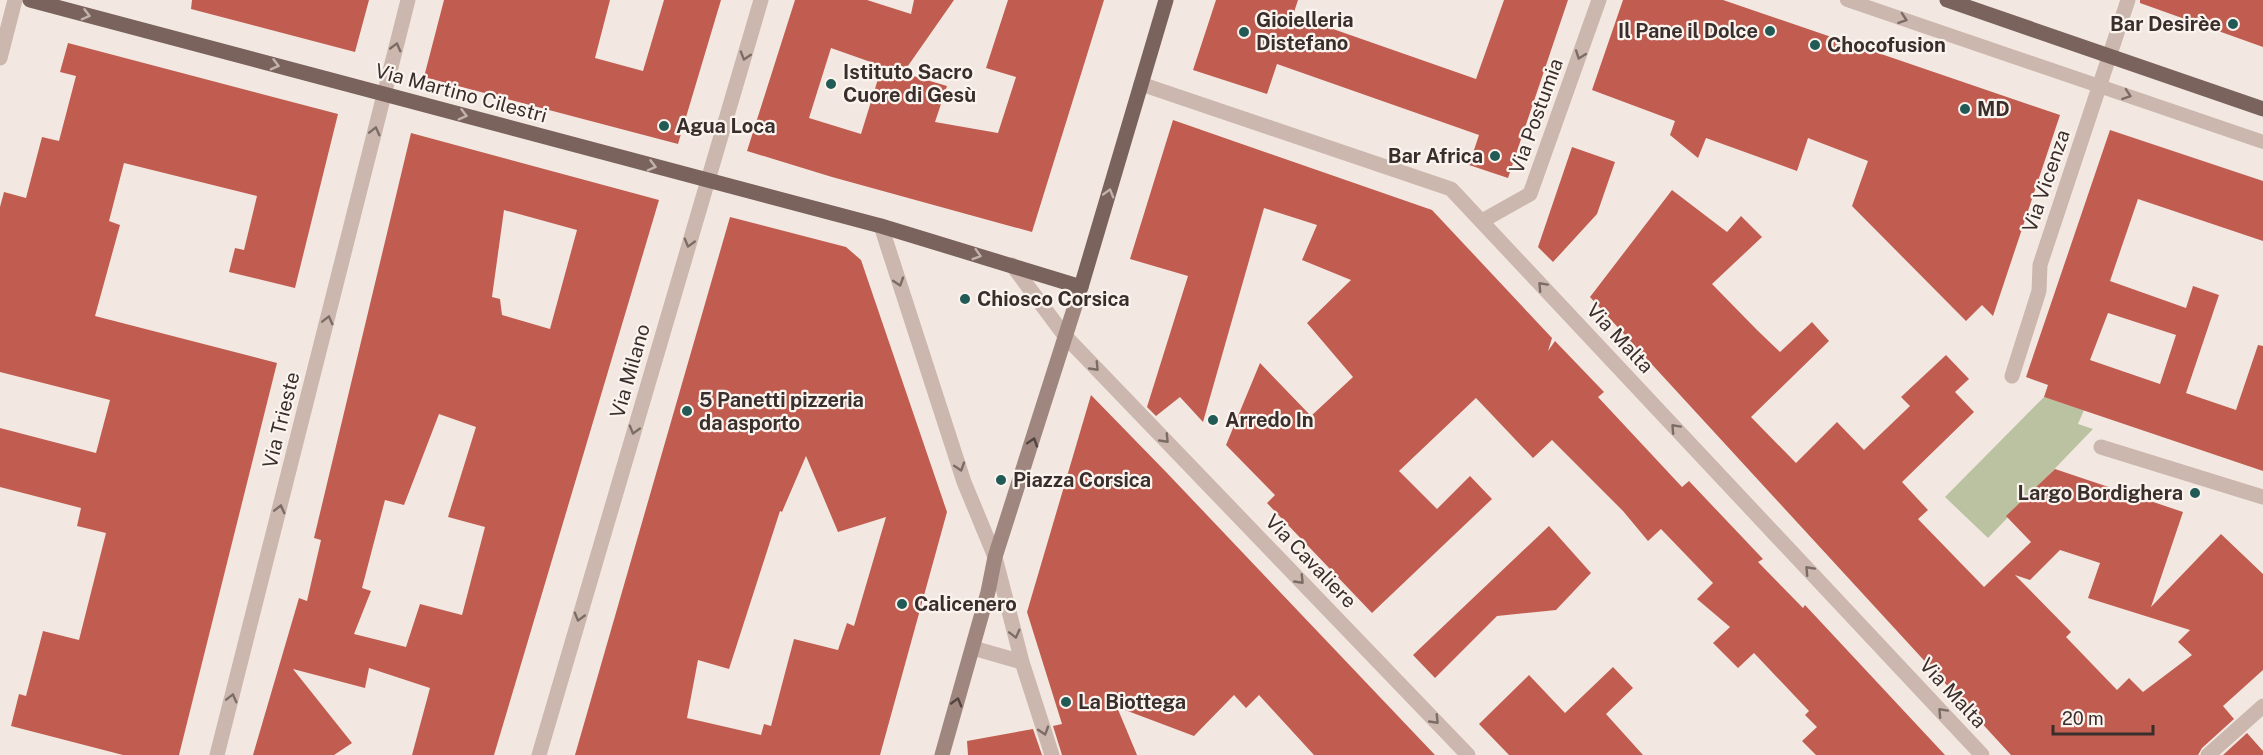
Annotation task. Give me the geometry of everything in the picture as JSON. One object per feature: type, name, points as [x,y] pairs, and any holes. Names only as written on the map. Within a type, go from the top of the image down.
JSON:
[{"type":"main road","name":"Via Martino Cilestri","points":[[30,0],[881,226],[1081,287]]},
{"type":"main road","points":[[942,755],[973,648],[995,557],[1081,287],[1167,0]]},
{"type":"main road","points":[[1947,0],[2263,109]]},
{"type":"street","points":[[0,58],[15,0]]},
{"type":"street","name":"Via Trieste","points":[[217,755],[408,0]]},
{"type":"street","name":"Via Milano","points":[[539,755],[762,0]]},
{"type":"street","name":"Via Postumia","points":[[1482,221],[1530,194],[1599,0]]},
{"type":"street","name":"Via Vicenza","points":[[2012,376],[2039,291],[2040,265],[2128,0]]},
{"type":"street","name":"Via Malta","points":[[1141,84],[1451,189],[1982,755]]},
{"type":"street","points":[[881,226],[964,482],[995,557],[1022,662],[1052,755]]},
{"type":"street","name":"Via Cavaliere","points":[[1012,265],[1065,336],[1468,755]]},
{"type":"street","points":[[2101,447],[2263,497]]},
{"type":"street","points":[[973,648],[1022,662]]},
{"type":"street","points":[[2208,755],[2263,706]]},
{"type":"lane","points":[[1847,0],[2263,142]]},
{"type":"green space","points":[[2044,397],[2084,410],[2078,424],[2093,429],[1988,538],[1945,497]]},
{"type":"building","points":[[192,0],[369,0],[355,52],[191,9]]},
{"type":"building","points":[[444,0],[610,0],[595,58],[643,71],[664,0],[721,0],[678,144],[424,77]]},
{"type":"building","points":[[795,0],[867,0],[911,14],[914,0],[954,0],[903,73],[947,86],[935,122],[998,133],[1016,77],[986,68],[1008,0],[1104,0],[1032,232],[747,151]],"holes":[[[831,48],[882,66],[861,134],[809,118]]]},
{"type":"building","points":[[1216,0],[1298,0],[1293,15],[1476,79],[1504,0],[1568,0],[1508,178],[1469,165],[1479,135],[1277,64],[1267,94],[1193,70]]},
{"type":"building","points":[[1623,0],[1723,0],[2060,115],[1993,316],[1982,305],[1966,321],[1852,206],[1868,161],[1808,138],[1797,171],[1706,138],[1698,158],[1670,135],[1675,121],[1592,90]]},
{"type":"building","points":[[2140,0],[2263,0],[2263,47],[2140,3]]},
{"type":"building","points":[[68,43],[338,114],[295,288],[229,272],[235,248],[244,250],[257,196],[124,163],[109,221],[120,225],[95,316],[277,363],[179,755],[123,755],[11,726],[19,694],[26,696],[43,631],[79,640],[106,533],[77,526],[81,508],[0,487],[0,428],[96,453],[110,400],[0,372],[0,207],[4,192],[26,198],[42,137],[59,141],[76,76],[60,72]]},
{"type":"building","points":[[1173,120],[1432,210],[1552,338],[1548,351],[1555,341],[1604,392],[1598,397],[1682,487],[1689,481],[1763,559],[1758,562],[1803,608],[1805,605],[1945,755],[1816,755],[1802,741],[1817,727],[1805,715],[1809,711],[1754,653],[1738,668],[1713,643],[1730,627],[1697,599],[1713,583],[1661,529],[1648,541],[1623,511],[1552,440],[1533,458],[1476,398],[1399,471],[1437,509],[1470,476],[1492,499],[1372,613],[1267,503],[1275,495],[1226,445],[1260,363],[1311,416],[1353,377],[1307,323],[1351,280],[1302,260],[1317,225],[1264,208],[1203,422],[1180,397],[1156,416],[1147,407],[1188,276],[1130,259]]},
{"type":"building","points":[[2110,130],[2263,181],[2263,241],[2138,199],[2110,281],[2186,308],[2193,286],[2219,295],[2186,393],[2236,410],[2258,345],[2263,346],[2263,471],[2044,397],[2048,385],[2026,377]],"holes":[[[2108,313],[2176,335],[2160,384],[2090,360]]]},
{"type":"building","points":[[411,133],[659,200],[494,755],[412,755],[430,688],[369,668],[365,688],[293,669],[352,743],[334,755],[253,755],[299,598],[307,601],[321,540],[314,538]],"holes":[[[504,210],[577,230],[550,329],[502,315],[500,299],[492,297]],[[439,414],[476,427],[448,517],[485,527],[462,615],[420,604],[406,647],[354,634],[371,591],[362,588],[385,500],[404,505]]]},
{"type":"building","points":[[1572,147],[1615,162],[1597,214],[1553,262],[1538,247]]},
{"type":"building","points":[[1672,190],[1727,232],[1741,216],[1762,237],[1712,284],[1780,352],[1812,322],[1829,341],[1751,417],[1796,463],[1837,422],[1864,450],[1910,406],[1901,397],[1946,355],[1969,379],[1955,392],[1974,412],[1902,482],[1928,510],[1918,519],[1984,587],[2031,542],[2006,516],[2055,469],[2183,512],[2151,607],[2221,534],[2263,574],[2263,670],[2223,706],[2234,719],[2202,748],[2198,755],[2011,755],[1590,297]],"holes":[[[2060,550],[2100,563],[2088,598],[2190,630],[2178,642],[2192,655],[2143,692],[2129,678],[2117,690],[2066,637],[2071,632],[2015,575],[2030,580]]]},
{"type":"building","points":[[730,217],[846,247],[861,260],[947,512],[880,755],[575,755]],"holes":[[[806,456],[838,532],[886,517],[854,626],[847,623],[838,650],[794,639],[771,726],[764,724],[761,735],[687,718],[698,660],[729,669],[780,511],[782,512]]]},
{"type":"building","points":[[1091,395],[1435,755],[1314,755],[1259,695],[1246,708],[1234,695],[1194,736],[1117,707],[1137,755],[1062,755],[1053,726],[1062,724],[1027,612]]},
{"type":"building","points":[[1549,526],[1591,573],[1556,610],[1497,616],[1435,678],[1413,655]]},
{"type":"building","points":[[1613,667],[1633,688],[1606,714],[1643,755],[1509,755],[1479,724],[1529,675],[1565,713]]},
{"type":"building","points":[[1033,729],[1042,755],[968,755],[967,741]]},
{"type":"building","points":[[2247,733],[2263,751],[2263,755],[2223,755]]},
{"type":"place","name":"Bar Desirèe","points":[[2233,24]]},
{"type":"place","name":"Il Pane il Dolce","points":[[1770,31]]},
{"type":"place","name":"Gioielleria Distefano","points":[[1244,32]]},
{"type":"place","name":"Chocofusion","points":[[1815,45]]},
{"type":"place","name":"Istituto Sacro Cuore di Gesù","points":[[831,84]]},
{"type":"place","name":"MD","points":[[1965,109]]},
{"type":"place","name":"Agua Loca","points":[[664,126]]},
{"type":"place","name":"Bar Africa","points":[[1495,156]]},
{"type":"place","name":"Chiosco Corsica","points":[[965,299]]},
{"type":"place","name":"5 Panetti pizzeria da asporto","points":[[687,411]]},
{"type":"place","name":"Arredo In","points":[[1213,420]]},
{"type":"place","name":"Piazza Corsica","points":[[1001,480]]},
{"type":"place","name":"Largo Bordighera","points":[[2195,493]]},
{"type":"place","name":"Calicenero","points":[[902,604]]},
{"type":"place","name":"La Biottega","points":[[1066,702]]}]
